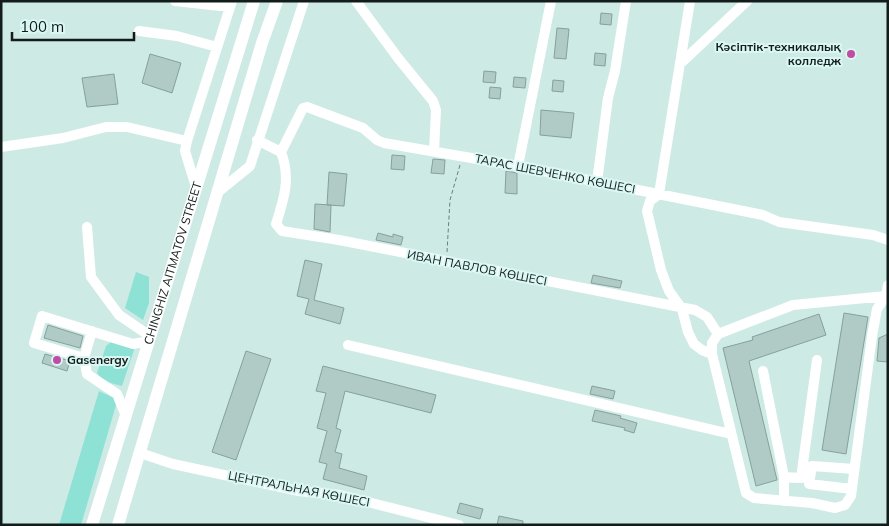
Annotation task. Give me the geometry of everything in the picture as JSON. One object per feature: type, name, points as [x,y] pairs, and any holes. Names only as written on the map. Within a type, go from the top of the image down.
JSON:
[{"type":"main road","name":"CHINGHIZ AITMATOV STREET","points":[[92,525],[254,1]]},
{"type":"main road","name":"CHINGHIZ AITMATOV STREET","points":[[118,525],[262,43],[277,1]]},
{"type":"street","points":[[175,1],[231,4],[185,151],[196,187]]},
{"type":"street","points":[[218,192],[250,166],[304,1]]},
{"type":"street","points":[[356,1],[398,58],[434,101],[436,110],[434,151]]},
{"type":"street","points":[[518,166],[551,1]]},
{"type":"street","points":[[597,182],[608,98],[615,71],[626,1]]},
{"type":"street","points":[[690,1],[682,62],[659,194],[650,200],[647,211],[661,270],[669,291],[682,308],[688,332],[694,344],[712,354]]},
{"type":"street","points":[[682,62],[747,1]]},
{"type":"street","points":[[139,31],[177,36],[217,46]]},
{"type":"street","name":"ТАРАС ШЕВЧЕНКО КӨШЕСІ","points":[[281,152],[303,108],[307,107],[363,128],[377,140],[764,215],[779,222],[873,235],[888,240]]},
{"type":"street","points":[[1,147],[63,138],[106,127],[127,127],[187,141]]},
{"type":"street","points":[[257,140],[281,152]]},
{"type":"street","name":"ИВАН ПАВЛОВ КӨШЕСІ","points":[[281,152],[287,175],[286,193],[276,224],[282,232],[449,262],[695,310],[707,317],[718,334]]},
{"type":"street","points":[[84,358],[34,343],[42,316],[133,344],[144,342],[150,336],[119,315],[91,277],[87,227]]},
{"type":"street","points":[[887,296],[793,305],[718,334],[712,342],[712,354],[746,492],[754,498],[812,503],[835,508],[845,505],[851,496],[872,336],[878,309],[887,296],[888,285]]},
{"type":"street","points":[[92,331],[84,358],[87,374],[117,394],[126,416]]},
{"type":"street","points":[[348,345],[731,434]]},
{"type":"street","points":[[784,478],[801,478],[817,360]]},
{"type":"street","points":[[763,372],[784,478],[784,502]]},
{"type":"street","name":"ЦЕНТРАЛЬНАЯ КӨШЕСІ","points":[[140,453],[173,464],[299,491],[340,495],[459,525]]},
{"type":"street","points":[[852,489],[809,484],[812,466],[854,469]]},
{"type":"path","points":[[449,262],[446,249],[450,200],[462,156]]},
{"type":"green space","points":[[136,272],[149,277],[149,303],[143,320],[125,308]]},
{"type":"green space","points":[[111,342],[131,346],[134,350],[122,386],[103,381],[97,373],[106,346]]},
{"type":"green space","points":[[99,391],[114,398],[116,405],[81,525],[59,525]]},
{"type":"building","points":[[601,13],[612,14],[611,25],[600,24]]},
{"type":"building","points":[[557,28],[569,29],[566,59],[554,58]]},
{"type":"building","points":[[595,53],[606,54],[605,66],[594,65]]},
{"type":"building","points":[[150,54],[181,63],[172,93],[142,83]]},
{"type":"building","points":[[484,71],[496,72],[495,83],[483,82]]},
{"type":"building","points":[[114,74],[118,104],[87,107],[82,78]]},
{"type":"building","points":[[514,77],[526,78],[525,88],[513,87]]},
{"type":"building","points":[[553,80],[564,81],[563,92],[552,91]]},
{"type":"building","points":[[490,87],[501,88],[500,99],[489,98]]},
{"type":"building","points":[[541,110],[574,113],[571,138],[540,135]]},
{"type":"building","points":[[392,155],[405,156],[404,170],[391,169]]},
{"type":"building","points":[[433,159],[445,160],[444,174],[431,173]]},
{"type":"building","points":[[506,171],[517,173],[517,194],[505,193]]},
{"type":"building","points":[[329,172],[347,174],[344,206],[327,205]]},
{"type":"building","points":[[315,204],[331,205],[330,232],[314,229]]},
{"type":"building","points":[[378,233],[393,237],[393,234],[403,237],[401,245],[376,240]]},
{"type":"building","points":[[305,260],[322,264],[314,300],[344,308],[340,324],[305,314],[309,299],[297,296]]},
{"type":"building","points":[[593,275],[622,281],[620,288],[591,283]]},
{"type":"building","points":[[844,313],[868,317],[846,454],[822,450]]},
{"type":"building","points":[[819,314],[826,335],[749,361],[777,480],[756,486],[723,348],[753,340],[752,337]]},
{"type":"building","points":[[48,325],[83,336],[80,348],[44,338]]},
{"type":"building","points":[[888,334],[888,362],[877,361],[879,338]]},
{"type":"building","points":[[246,351],[271,359],[236,460],[212,452]]},
{"type":"building","name":"Gasenergy","points":[[45,354],[70,361],[67,371],[42,363]]},
{"type":"building","points":[[323,366],[436,395],[431,413],[345,391],[336,428],[341,430],[335,452],[342,454],[339,468],[367,476],[364,490],[323,479],[327,464],[319,462],[327,431],[317,428],[326,393],[316,391]]},
{"type":"building","points":[[592,386],[615,391],[613,399],[590,394]]},
{"type":"building","points":[[595,410],[621,416],[620,418],[637,423],[634,433],[624,430],[625,428],[592,421]]},
{"type":"building","points":[[460,503],[483,509],[480,519],[457,513]]},
{"type":"building","points":[[499,516],[523,521],[523,525],[497,525]]},
{"type":"place","name":"Кәсіптік-техникалық колледж","points":[[851,54]]},
{"type":"place","name":"Gasenergy","points":[[57,360]]}]
